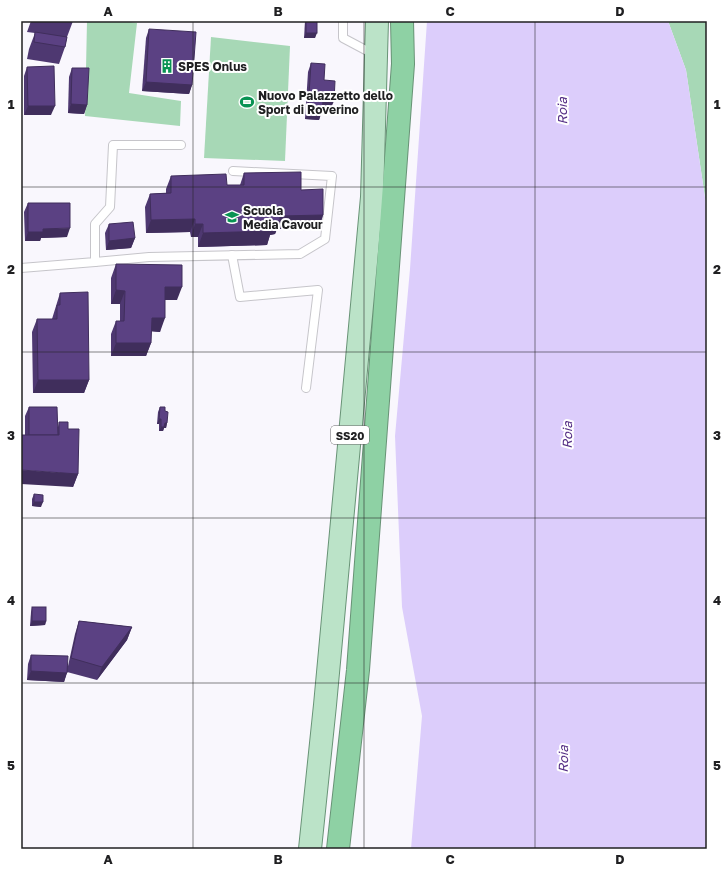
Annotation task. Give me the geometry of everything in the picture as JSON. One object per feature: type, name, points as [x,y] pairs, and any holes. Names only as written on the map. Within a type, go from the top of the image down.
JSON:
[{"type":"highway","points":[[338,849],[358,670],[403,64],[402,21]]},
{"type":"main road","name":"SS20","points":[[310,849],[371,205],[377,21]]},
{"type":"lane","points":[[343,21],[342,38],[376,56]]},
{"type":"lane","points":[[95,262],[95,224],[110,207],[113,146],[181,144]]},
{"type":"lane","points":[[21,268],[149,257],[300,254],[325,238],[332,176],[233,171]]},
{"type":"lane","points":[[232,255],[240,297],[318,290],[306,388]]},
{"type":"green space","points":[[87,21],[124,21],[137,23],[129,93],[181,101],[180,126],[85,116]]},
{"type":"green space","points":[[668,21],[707,21],[707,211],[686,70]]},
{"type":"green space","name":"Nuovo Palazzetto dello Sport di Roverino","points":[[211,37],[290,46],[285,161],[204,158]]},
{"type":"water","name":"Roia","points":[[427,21],[668,21],[686,70],[707,211],[707,849],[411,849],[422,716],[402,607],[395,436],[410,269]]},
{"type":"building","points":[[306,21],[317,21],[317,33],[306,33]]},
{"type":"building","name":"SPES Onlus","points":[[149,29],[196,32],[192,85],[146,82]]},
{"type":"building","points":[[35,32],[67,37],[65,47],[34,42]]},
{"type":"building","points":[[311,63],[325,64],[324,80],[335,81],[334,101],[323,101],[322,111],[308,110]]},
{"type":"building","points":[[54,66],[55,106],[28,106],[27,67]]},
{"type":"building","points":[[72,68],[89,68],[87,105],[71,104]]},
{"type":"building","name":"Scuola Media Cavour","points":[[301,172],[301,190],[323,189],[323,215],[280,216],[280,221],[271,221],[272,231],[203,233],[203,224],[195,224],[195,219],[151,220],[150,194],[171,193],[171,176],[226,174],[227,185],[244,185],[244,173]]},
{"type":"building","points":[[28,203],[70,203],[70,228],[43,229],[43,232],[28,232]]},
{"type":"building","points":[[133,222],[135,238],[109,241],[109,224]]},
{"type":"building","points":[[116,264],[182,265],[182,287],[165,287],[165,318],[152,318],[151,343],[116,343],[116,321],[124,321],[125,291],[116,290]]},
{"type":"building","points":[[88,292],[89,380],[38,380],[37,319],[57,319],[57,305],[60,305],[60,293]]},
{"type":"building","points":[[29,407],[57,407],[58,435],[29,435]]},
{"type":"building","points":[[160,407],[165,407],[165,411],[168,412],[167,423],[165,423],[164,427],[161,427],[161,419],[159,419]]},
{"type":"building","points":[[59,422],[68,422],[68,429],[79,429],[78,474],[21,470],[21,435],[59,435]]},
{"type":"building","points":[[34,494],[43,495],[43,502],[34,502]]},
{"type":"building","points":[[32,607],[46,607],[46,621],[32,621]]},
{"type":"building","points":[[79,621],[132,627],[102,667],[71,658]]},
{"type":"building","points":[[31,655],[68,656],[67,673],[31,671]]},
{"type":"place","name":"SPES Onlus","points":[[167,66]]},
{"type":"place","name":"Nuovo Palazzetto dello Sport di Roverino","points":[[247,102]]},
{"type":"place","name":"Scuola Media Cavour","points":[[232,217]]}]
